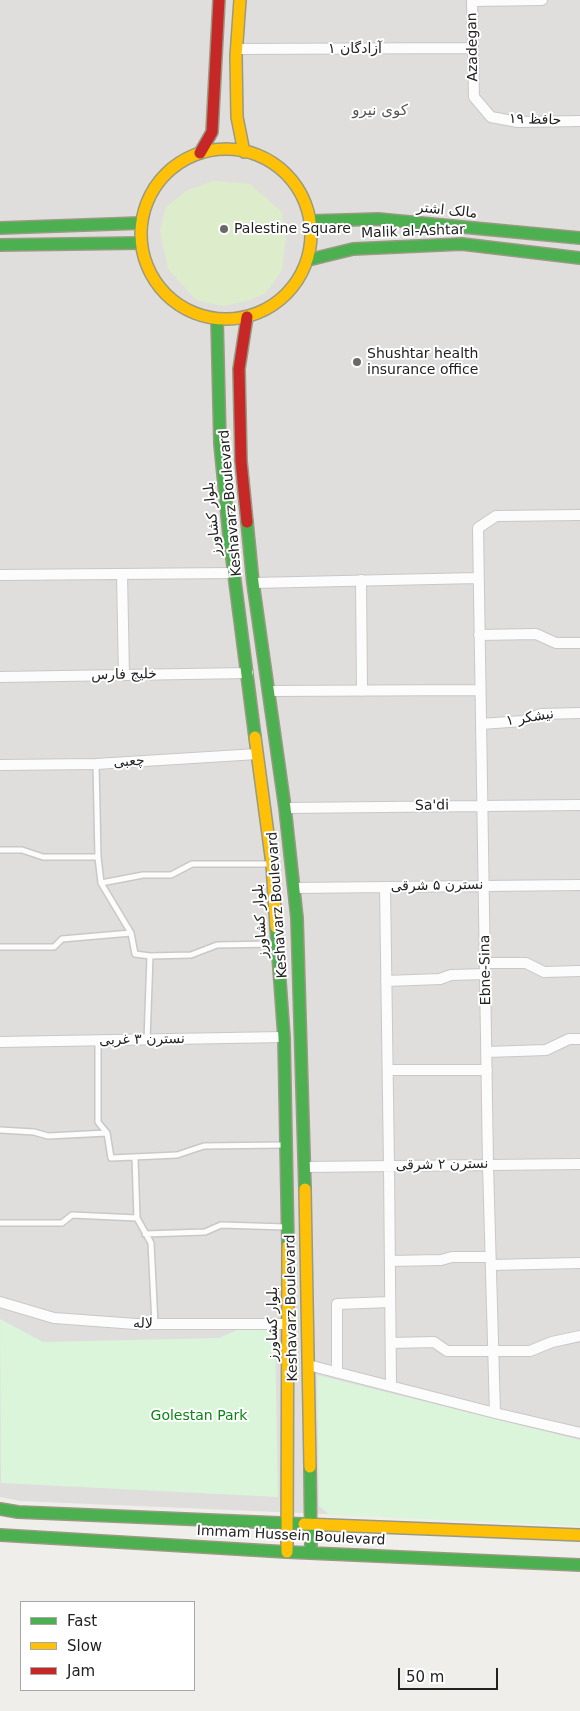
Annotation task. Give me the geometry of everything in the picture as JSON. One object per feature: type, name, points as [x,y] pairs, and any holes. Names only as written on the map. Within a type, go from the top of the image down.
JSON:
[{"type":"main road","points":[[200,152],[212,132],[218,0]]},
{"type":"main road","points":[[240,0],[237,49],[237,117],[244,152]]},
{"type":"main road","points":[[230,148],[244,152],[258,155],[283,170],[301,193],[311,221],[312,240],[308,260],[294,286],[273,305],[246,317],[218,319],[189,311],[166,295],[148,271],[141,243],[141,223],[147,200],[160,179],[178,163],[200,152],[230,148]]},
{"type":"main road","name":"مالک اشتر","points":[[311,221],[378,219],[580,238]]},
{"type":"main road","points":[[0,228],[141,223]]},
{"type":"main road","points":[[0,245],[141,243]]},
{"type":"main road","name":"Malik al-Ashtar","points":[[308,260],[353,249],[462,244],[580,258]]},
{"type":"main road","name":"Keshavarz Boulevard","points":[[246,317],[239,369],[241,461],[253,583],[285,808],[297,918],[305,1167],[311,1552]]},
{"type":"main road","name":"بلوار کشاورز","points":[[218,319],[220,444],[234,573],[272,864],[284,1037],[289,1324],[287,1552]]},
{"type":"main road","name":"Immam Hussein Boulevard","points":[[0,1510],[580,1536]]},
{"type":"main road","name":"Immam Hussein Boulevard","points":[[0,1535],[287,1552],[580,1565]]},
{"type":"street","points":[[472,0],[542,0]]},
{"type":"street","name":"Azadegan","points":[[472,0],[474,97],[491,117]]},
{"type":"street","name":"آزادگان ۱","points":[[237,49],[473,48]]},
{"type":"street","name":"حافظ ۱۹","points":[[491,117],[518,122],[580,121]]},
{"type":"street","name":"Ebne-Sina","points":[[495,1413],[488,1165],[478,528],[496,516],[580,514]]},
{"type":"street","points":[[0,575],[234,573]]},
{"type":"street","points":[[122,574],[124,675]]},
{"type":"street","points":[[253,583],[478,578]]},
{"type":"street","points":[[361,580],[362,691]]},
{"type":"street","points":[[479,635],[536,634],[556,644],[580,643]]},
{"type":"street","name":"خلیج فارس","points":[[0,677],[248,673]]},
{"type":"street","points":[[268,691],[480,690]]},
{"type":"street","name":"نیشکر ۱","points":[[481,724],[524,721],[541,714],[580,713]]},
{"type":"street","name":"چعبی","points":[[0,765],[96,764],[257,754]]},
{"type":"street","name":"Sa'di","points":[[285,808],[580,804]]},
{"type":"street","name":"نسترن ۵ شرقی","points":[[294,888],[580,885]]},
{"type":"street","points":[[384,887],[391,1386]]},
{"type":"street","points":[[486,963],[526,963],[544,972],[580,971]]},
{"type":"street","points":[[386,981],[440,979],[451,975],[486,974]]},
{"type":"street","name":"نسترن ۳ غربی","points":[[0,1042],[284,1037]]},
{"type":"street","points":[[486,1052],[546,1050],[569,1039],[580,1039]]},
{"type":"street","points":[[388,1070],[487,1070]]},
{"type":"street","name":"نسترن ۲ شرقی","points":[[305,1167],[580,1164]]},
{"type":"street","points":[[390,1261],[441,1260],[452,1257],[491,1261],[580,1264]]},
{"type":"street","name":"لاله","points":[[0,1302],[54,1318],[155,1324],[289,1324]]},
{"type":"street","points":[[337,1372],[337,1304],[390,1302]]},
{"type":"street","points":[[390,1343],[434,1342],[447,1351],[530,1351],[552,1342],[580,1336]]},
{"type":"street","points":[[308,1365],[580,1433]]},
{"type":"lane","points":[[96,764],[98,857],[101,883],[131,933],[135,954],[150,956],[191,955],[217,945],[278,943]]},
{"type":"lane","points":[[0,850],[22,850],[43,857],[98,857]]},
{"type":"lane","points":[[101,883],[143,876],[171,876],[192,864],[272,864]]},
{"type":"lane","points":[[0,947],[54,946],[62,939],[131,933]]},
{"type":"lane","points":[[147,1040],[150,956]]},
{"type":"lane","points":[[98,1041],[98,1122],[107,1133],[111,1158],[177,1155],[204,1146],[286,1145]]},
{"type":"lane","points":[[0,1130],[34,1132],[48,1136],[107,1133]]},
{"type":"lane","points":[[135,1158],[137,1218],[151,1243],[155,1324]]},
{"type":"lane","points":[[0,1223],[62,1223],[72,1215],[137,1218]]},
{"type":"lane","points":[[146,1234],[205,1232],[221,1225],[288,1227]]},
{"type":"shaded area","name":"کوی نیرو","points":[[0,0],[580,0],[580,1525],[20,1501],[0,1497]]},
{"type":"green space","points":[[213,181],[250,184],[281,211],[286,236],[282,271],[265,294],[247,301],[223,306],[196,300],[168,269],[160,231],[166,207],[186,191]]},
{"type":"green space","name":"Golestan Park","points":[[0,1319],[43,1342],[219,1338],[244,1327],[275,1328],[278,1497],[1,1483]]},
{"type":"green space","points":[[317,1375],[580,1440],[580,1526],[330,1515],[319,1506]]},
{"type":"traffic: fast","points":[[311,221],[378,219],[580,238]]},
{"type":"traffic: fast","points":[[0,228],[141,223]]},
{"type":"traffic: fast","points":[[0,245],[141,243]]},
{"type":"traffic: fast","points":[[308,260],[353,249],[462,244],[580,258]]},
{"type":"traffic: fast","points":[[217,319],[220,444],[229,535],[255,737]]},
{"type":"traffic: fast","points":[[247,522],[253,583],[285,808],[297,918],[305,1189]]},
{"type":"traffic: fast","points":[[276,927],[284,1037],[288,1246]]},
{"type":"traffic: fast","points":[[310,1467],[311,1552]]},
{"type":"traffic: fast","points":[[0,1509],[18,1512],[304,1524]]},
{"type":"traffic: fast","points":[[0,1535],[287,1552],[580,1565]]},
{"type":"traffic: slow","points":[[240,0],[236,56],[237,117],[244,152]]},
{"type":"traffic: slow","points":[[218,149],[234,149],[266,159],[280,168],[292,180],[301,194],[307,209],[311,234],[307,259],[301,274],[292,288],[280,300],[266,309],[251,315],[234,319],[218,319],[186,309],[172,300],[160,288],[151,274],[145,259],[141,242],[141,226],[151,194],[160,180],[172,168],[186,159],[201,153],[218,149]]},
{"type":"traffic: slow","points":[[255,737],[272,864],[276,927]]},
{"type":"traffic: slow","points":[[305,1189],[310,1467]]},
{"type":"traffic: slow","points":[[287,1552],[288,1246]]},
{"type":"traffic: slow","points":[[304,1524],[580,1535]]},
{"type":"traffic: jam","points":[[200,153],[212,132],[219,0]]},
{"type":"traffic: jam","points":[[247,317],[239,369],[241,461],[247,522]]},
{"type":"place","name":"Palestine Square","points":[[224,229]]},
{"type":"place","name":"Shushtar health insurance office","points":[[357,362]]},
{"type":"district","name":"کوی نیرو","points":[[380,111]]}]
